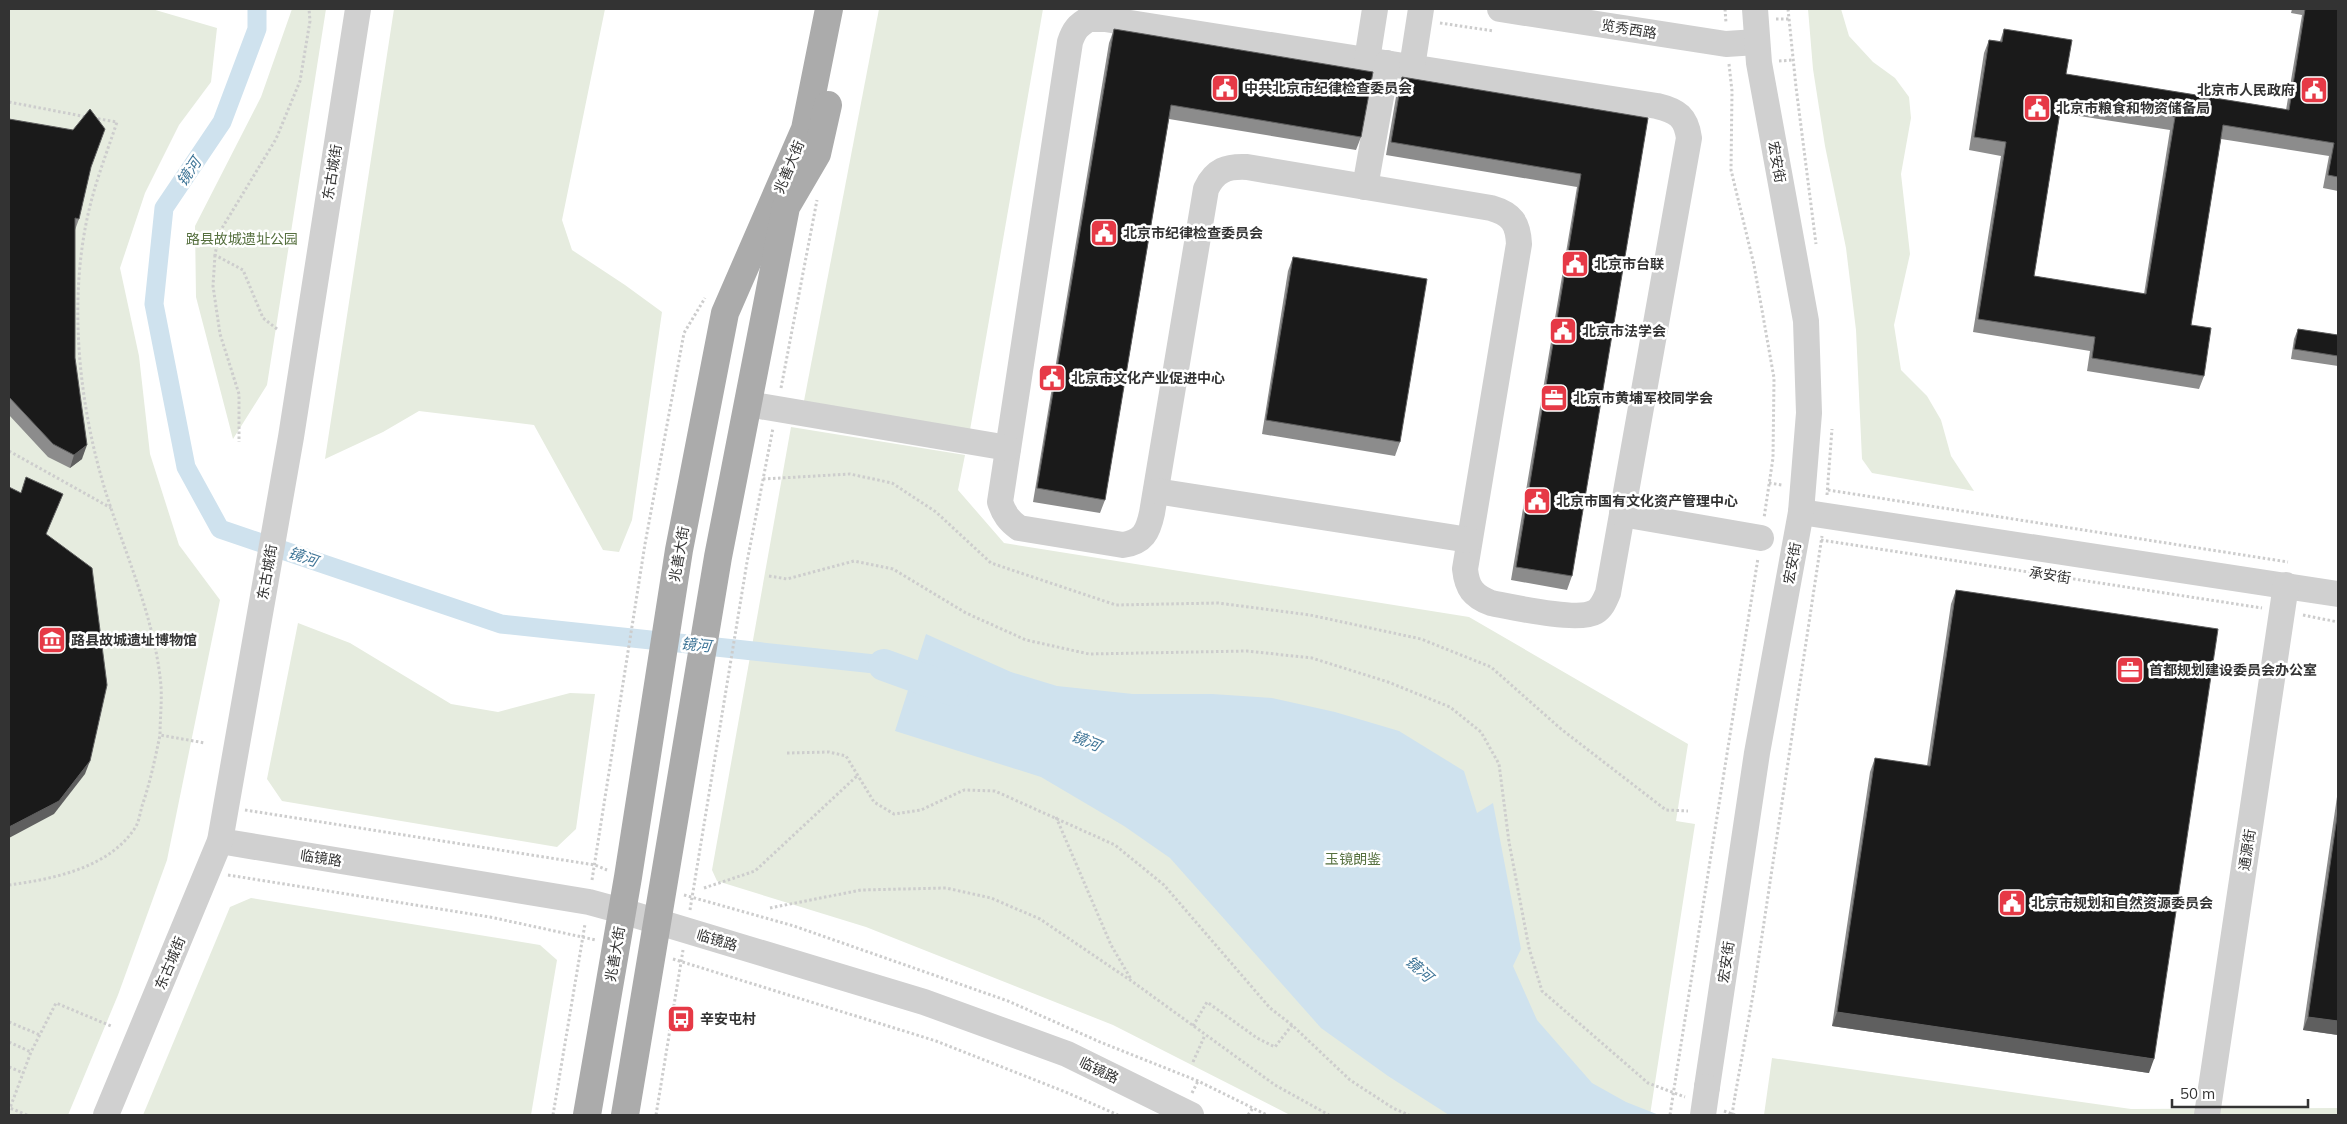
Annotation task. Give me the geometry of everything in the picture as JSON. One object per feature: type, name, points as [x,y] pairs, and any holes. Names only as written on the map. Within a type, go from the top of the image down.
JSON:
[{"type":"main road","name":"兆善大街","points":[[587,1115],[622,911],[679,550],[725,313],[805,130],[829,9]]},
{"type":"main road","name":"兆善大街","points":[[625,1115],[718,557],[786,207],[817,154],[849,9]]},
{"type":"street","name":"东古城街","points":[[106,1115],[220,841],[291,437],[358,9]]},
{"type":"street","points":[[1375,9],[1388,63]]},
{"type":"street","points":[[1365,187],[1388,63],[1421,9]]},
{"type":"street","name":"览秀西路","points":[[1500,9],[1726,44],[1756,23]]},
{"type":"street","points":[[1089,19],[1105,19],[1388,63],[1657,106],[1670,109],[1680,115],[1687,125],[1689,138],[1608,593],[1603,605],[1596,612],[1587,616],[1576,617],[1491,603],[1480,599],[1471,591],[1467,582],[1465,569],[1518,244],[1518,230],[1504,211],[1233,166],[1221,170],[1211,178],[1206,189],[1156,491],[1149,527],[1143,538],[1134,543],[1123,545],[1020,528],[1010,521],[1003,512],[1000,502],[1070,42],[1073,32],[1079,24],[1089,19]]},
{"type":"street","name":"宏安街","points":[[1705,1103],[1757,753],[1800,511],[1809,413],[1806,321],[1759,63],[1756,23]]},
{"type":"street","points":[[748,404],[1008,448]]},
{"type":"street","points":[[1156,491],[1470,540]]},
{"type":"street","name":"承安街","points":[[1800,511],[2289,574],[2338,594]]},
{"type":"street","points":[[1622,514],[1761,538]]},
{"type":"street","name":"通源街","points":[[2207,1115],[2289,574]]},
{"type":"street","name":"临镜路","points":[[220,841],[589,902],[656,920],[924,1002],[1067,1054],[1191,1115]]},
{"type":"path","points":[[239,442],[239,394],[220,334],[212,286],[215,255],[219,233],[276,139],[300,81],[310,21],[309,9]]},
{"type":"path","points":[[1720,20],[1756,23],[1790,19]]},
{"type":"path","points":[[9,102],[117,122],[91,203],[81,259],[78,320],[82,378],[90,425],[111,509],[147,615],[161,686],[160,735],[152,775],[136,828],[110,855],[73,871],[32,882],[9,884]]},
{"type":"path","points":[[719,725],[747,562],[817,203],[817,193]]},
{"type":"path","points":[[215,255],[242,270],[263,318],[277,328]]},
{"type":"path","points":[[9,451],[111,509]]},
{"type":"path","points":[[763,479],[850,474],[892,483],[936,512],[991,563],[1116,605],[1218,603],[1310,615],[1421,639],[1491,667],[1561,729],[1666,810],[1688,811]]},
{"type":"path","name":"承安街","points":[[1769,483],[1800,511],[1827,541],[2282,611],[2338,622]]},
{"type":"path","name":"承安街","points":[[1800,511],[2289,574]]},
{"type":"path","points":[[618,707],[645,544]]},
{"type":"path","points":[[770,576],[786,578],[854,561],[893,570],[966,613],[1026,640],[1089,654],[1247,652],[1312,658],[1388,682],[1450,707],[1481,732],[1499,764],[1509,842],[1528,948],[1542,991],[1648,1083],[1734,1115],[1735,1096]]},
{"type":"path","points":[[160,735],[205,743]]},
{"type":"path","points":[[787,753],[829,752],[846,756],[874,802],[894,814],[921,810],[964,790],[995,791],[1116,845],[1164,885],[1270,1008],[1292,1025],[1350,1080],[1393,1108],[1409,1115]]},
{"type":"path","points":[[704,888],[755,871],[858,775]]},
{"type":"path","points":[[1056,817],[1111,945],[1133,982]]},
{"type":"path","points":[[770,908],[861,890],[946,888],[991,898],[1040,919],[1133,982],[1275,1085],[1329,1115]]},
{"type":"path","points":[[1193,1026],[1207,1002],[1257,1038],[1275,1047],[1292,1025]]},
{"type":"path","points":[[27,1115],[10,1108],[31,1052],[56,1003],[111,1026]]},
{"type":"path","points":[[9,1022],[40,1035]]},
{"type":"path","points":[[1192,1062],[1205,1035]]},
{"type":"path","points":[[9,1042],[31,1052]]},
{"type":"path","points":[[9,1067],[22,1073]]},
{"type":"path","points":[[1670,1115],[1676,1076]]},
{"type":"path","points":[[1248,1115],[1253,1108]]},
{"type":"green space","points":[[9,9],[152,9],[217,28],[211,82],[179,125],[145,193],[120,268],[139,356],[150,454],[179,545],[220,600],[167,860],[118,995],[68,1115],[9,1115]]},
{"type":"green space","name":"路县故城遗址公园","points":[[292,9],[326,9],[267,385],[233,439],[196,297],[195,226],[261,97]]},
{"type":"green space","points":[[394,9],[605,9],[562,220],[572,250],[662,312],[632,520],[619,552],[603,550],[534,425],[419,411],[383,432],[325,459]]},
{"type":"green space","points":[[879,9],[1043,9],[970,430],[804,401]]},
{"type":"green space","points":[[1808,9],[1841,9],[1849,36],[1873,62],[1895,78],[1909,97],[1911,118],[1901,174],[1910,254],[1894,325],[1901,370],[1927,396],[1941,420],[1951,456],[1974,491],[1872,473],[1862,459],[1856,330],[1846,248],[1825,146],[1813,69]]},
{"type":"green space","name":"玉镜朗鉴","points":[[791,427],[965,455],[958,490],[1004,543],[1469,617],[1688,744],[1676,821],[1695,824],[1650,1115],[1290,1115],[1113,1025],[866,927],[717,881],[712,870]]},
{"type":"green space","points":[[298,623],[350,643],[451,704],[498,712],[570,693],[595,694],[576,829],[557,847],[282,801],[267,779]]},
{"type":"green space","points":[[251,898],[540,945],[557,960],[531,1115],[143,1115],[230,907]]},
{"type":"green space","points":[[1772,1058],[2131,1109],[2338,1108],[2338,1115],[1764,1115]]},
{"type":"water","points":[[926,634],[1011,672],[1057,686],[1133,694],[1212,694],[1272,698],[1335,712],[1399,731],[1464,771],[1477,813],[1493,803],[1521,949],[1513,966],[1537,1020],[1592,1083],[1626,1102],[1659,1115],[1449,1115],[1388,1076],[1321,1028],[1170,858],[1124,826],[1041,777],[895,731]]},
{"type":"building","points":[[2305,9],[2338,9],[2338,177],[2328,175],[2334,143],[2223,125],[2191,325],[2211,328],[2204,376],[2092,358],[2095,337],[1978,319],[2006,142],[1974,137],[1989,40],[2002,42],[2004,29],[2072,40],[2066,74],[2289,110]],"holes":[[[2062,99],[2175,117],[2146,294],[2034,276]]]},
{"type":"building","points":[[1114,29],[1373,72],[1361,137],[1171,105],[1105,500],[1037,488]]},
{"type":"building","points":[[1402,77],[1648,118],[1572,576],[1516,567],[1581,174],[1391,142]]},
{"type":"building","points":[[90,109],[105,129],[91,167],[79,219],[75,218],[75,358],[87,445],[74,455],[53,444],[9,397],[9,119],[73,130]]},
{"type":"building","points":[[1293,257],[1427,279],[1400,442],[1266,420]]},
{"type":"building","points":[[2298,329],[2338,335],[2338,356],[2294,349]]},
{"type":"building","name":"路县故城遗址博物馆","points":[[26,477],[63,494],[46,534],[92,568],[107,685],[90,761],[59,801],[9,827],[9,487],[21,493]]},
{"type":"building","name":"北京市规划和自然资源委员会","points":[[1956,590],[2218,629],[2154,1059],[1837,1012],[1875,758],[1930,766]]},
{"type":"building","points":[[2338,810],[2338,1021],[2308,1017]]},
{"type":"waterway","name":"镜河","points":[[257,9],[257,29],[222,122],[164,208],[154,304],[186,467],[220,529],[501,624],[884,665]]},
{"type":"waterway","name":"镜河","points":[[884,665],[953,690]]},
{"type":"place","name":"中共北京市纪律检查委员会","points":[[1225,88]]},
{"type":"place","name":"北京市人民政府","points":[[2314,90]]},
{"type":"place","name":"北京市粮食和物资储备局","points":[[2037,108]]},
{"type":"place","name":"北京市纪律检查委员会","points":[[1104,233]]},
{"type":"place","name":"北京市台联","points":[[1575,264]]},
{"type":"place","name":"北京市法学会","points":[[1563,331]]},
{"type":"place","name":"北京市文化产业促进中心","points":[[1052,378]]},
{"type":"place","name":"北京市黄埔军校同学会","points":[[1554,398]]},
{"type":"place","name":"北京市国有文化资产管理中心","points":[[1537,501]]},
{"type":"place","name":"路县故城遗址博物馆","points":[[52,640]]},
{"type":"place","name":"首都规划建设委员会办公室","points":[[2130,670]]},
{"type":"place","name":"北京市规划和自然资源委员会","points":[[2012,903]]},
{"type":"place","name":"辛安屯村","points":[[681,1019]]}]
